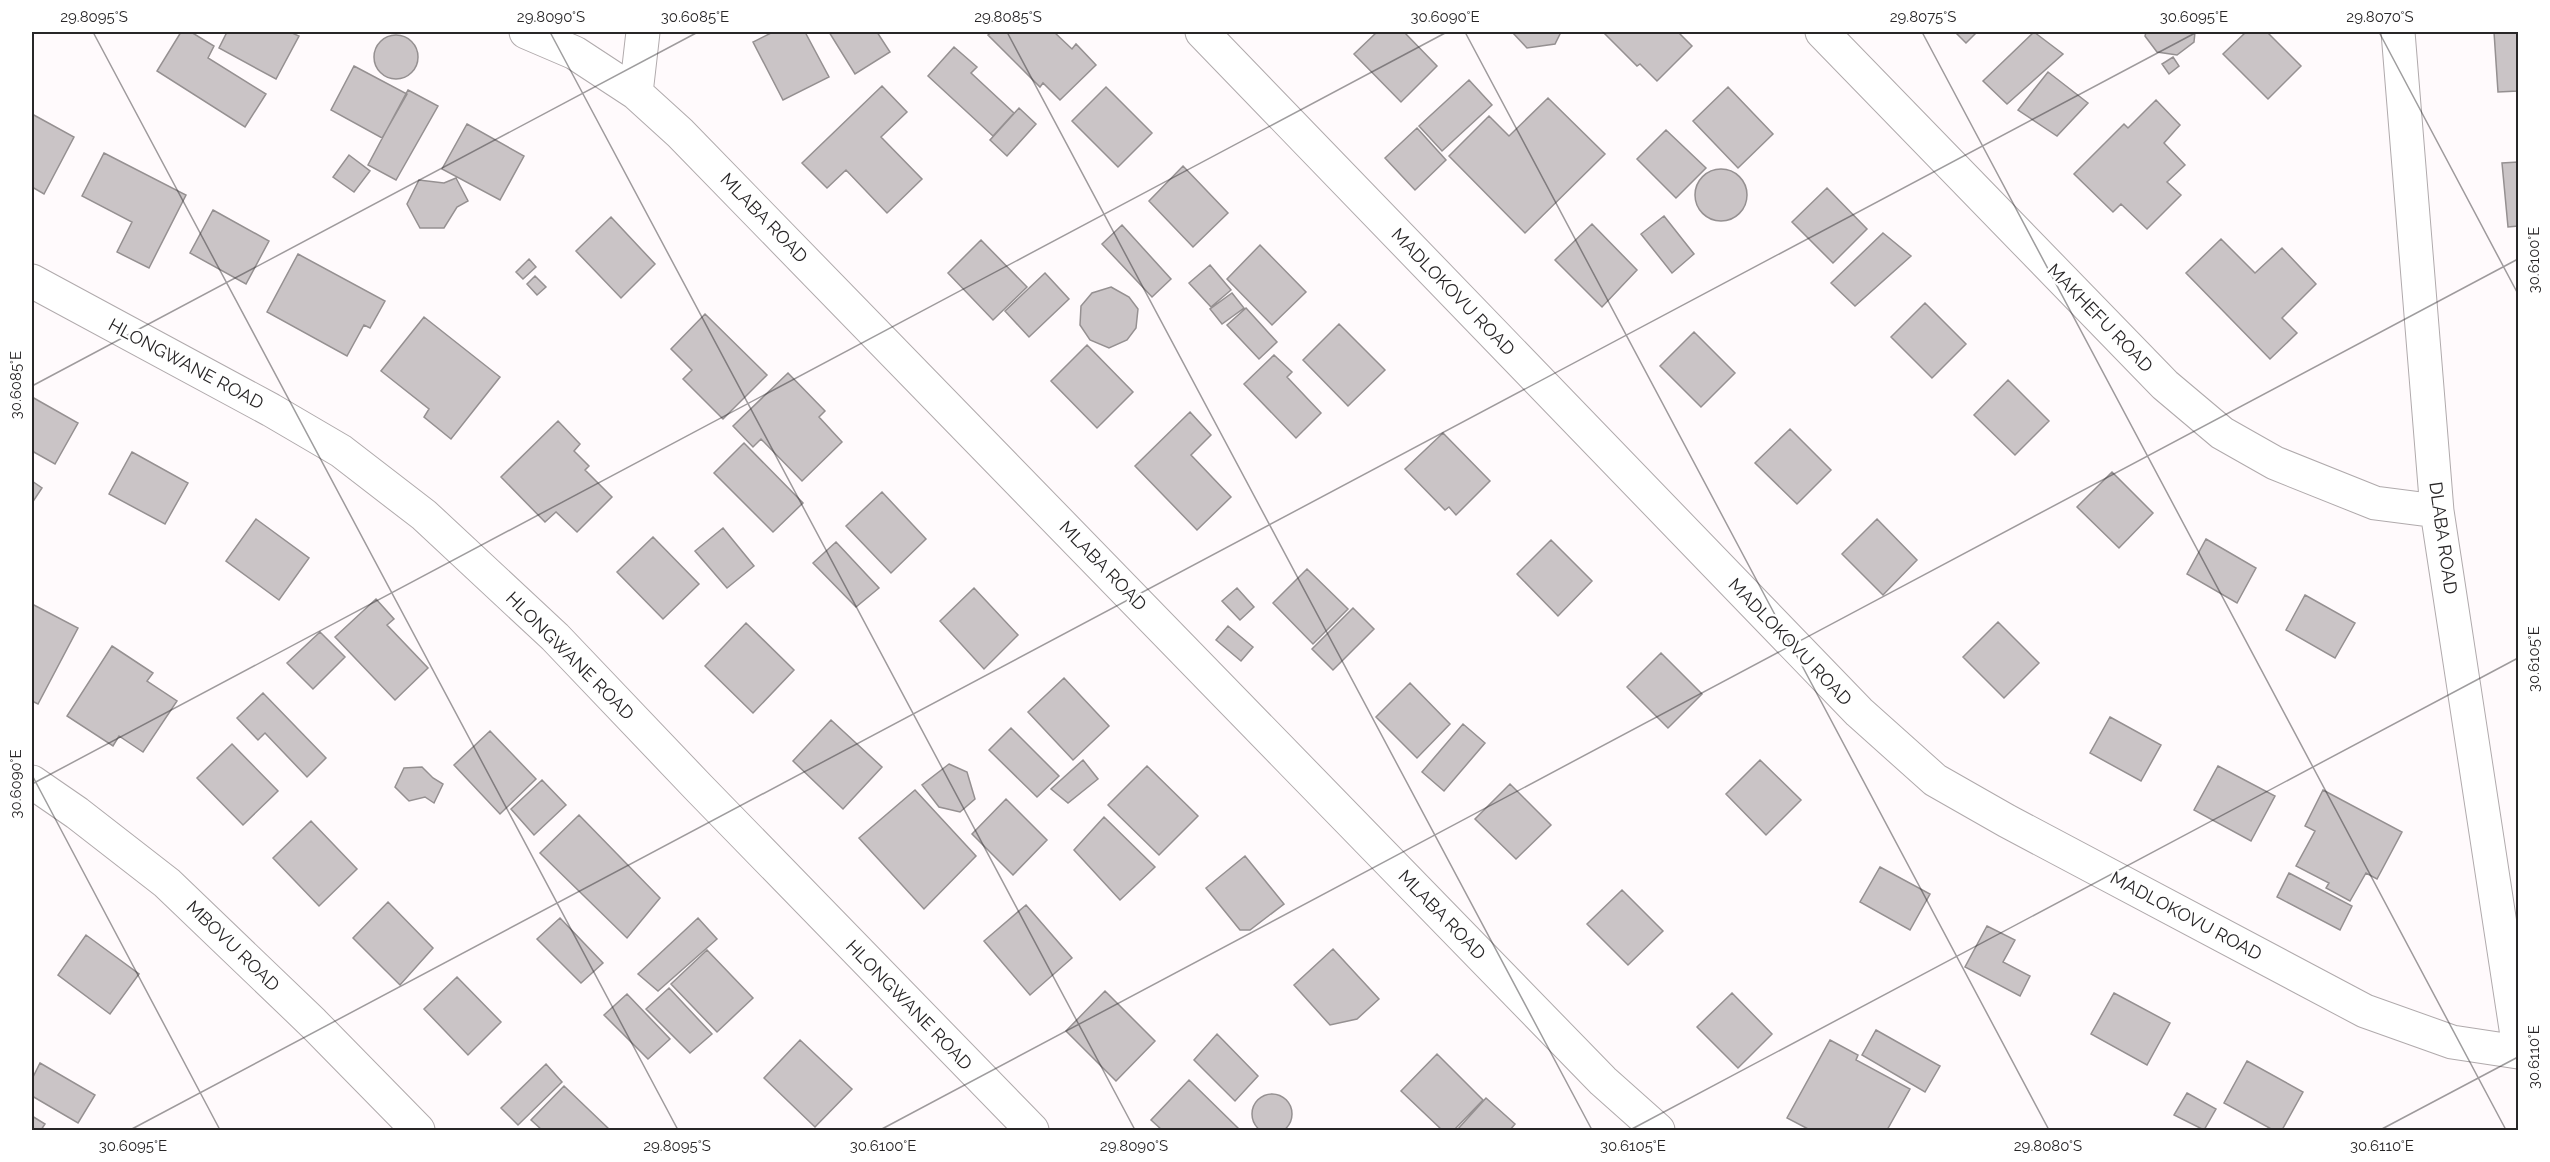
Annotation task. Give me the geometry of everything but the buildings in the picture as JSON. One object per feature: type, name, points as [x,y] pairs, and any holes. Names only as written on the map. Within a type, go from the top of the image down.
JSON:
[{"type":"street","name":"MLABA ROAD","points":[[526,32],[575,53],[636,93],[697,150],[1603,1081],[1658,1131]]},
{"type":"street","points":[[636,93],[643,32]]},
{"type":"street","name":"MADLOKOVU ROAD","points":[[1202,32],[1850,704],[1935,780],[2007,821],[2365,1011],[2452,1042],[2518,1052]]},
{"type":"street","name":"MAKHEFU ROAD","points":[[1822,32],[2165,385],[2222,433],[2275,463],[2375,503],[2438,511]]},
{"type":"street","name":"DLABA ROAD","points":[[2398,32],[2438,511],[2518,1042]]},
{"type":"street","name":"HLONGWANE ROAD","points":[[32,281],[271,410],[341,452],[424,515],[555,637],[723,814],[1032,1131]]},
{"type":"street","name":"MBOVU ROAD","points":[[32,782],[77,813],[167,883],[313,1023],[418,1131]]}]
